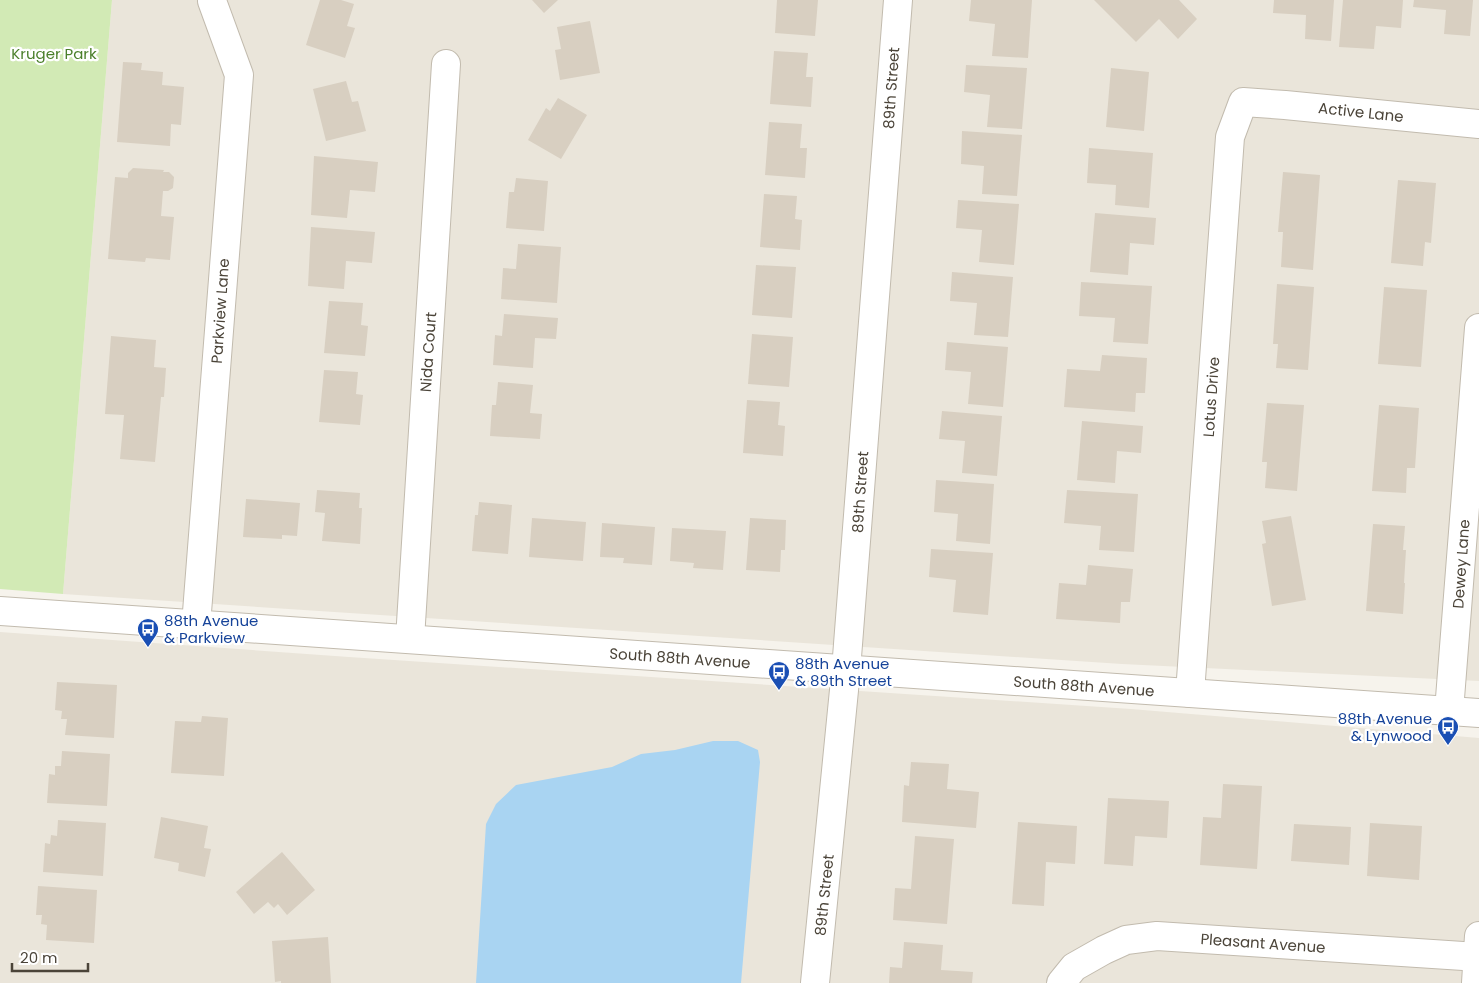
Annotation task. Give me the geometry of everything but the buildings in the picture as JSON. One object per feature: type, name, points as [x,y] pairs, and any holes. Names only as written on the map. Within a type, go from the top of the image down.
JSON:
[{"type":"street","name":"89th Street","points":[[815,983],[846,670],[898,0]]},
{"type":"street","name":"Parkview Lane","points":[[196,625],[238,75],[212,1]]},
{"type":"street","name":"Nida Court","points":[[410,639],[446,64]]},
{"type":"street","name":"Active Lane","points":[[1243,102],[1479,124]]},
{"type":"street","name":"Lotus Drive","points":[[1190,694],[1230,137],[1243,102]]},
{"type":"street","name":"Dewey Lane","points":[[1449,711],[1479,328]]},
{"type":"street","name":"South 88th Avenue","points":[[0,611],[1479,713]]},
{"type":"street","name":"Pleasant Avenue","points":[[1061,983],[1074,967],[1104,950],[1126,940],[1157,936],[1478,958]]},
{"type":"shaded area","points":[[112,0],[1479,0],[1479,681],[1122,664],[63,594]]},
{"type":"shaded area","points":[[0,632],[1131,709],[1479,738],[1479,983],[0,983]]},
{"type":"green space","name":"Kruger Park","points":[[0,0],[112,0],[63,594],[0,589]]},
{"type":"water","points":[[713,741],[738,741],[758,750],[760,762],[741,983],[476,983],[486,824],[496,804],[516,785],[612,767],[641,754],[675,750]]},
{"type":"place","name":"88th Avenue & Parkview","points":[[148,648]]},
{"type":"place","name":"88th Avenue & 89th Street","points":[[779,691]]},
{"type":"place","name":"88th Avenue & Lynwood","points":[[1448,746]]}]
